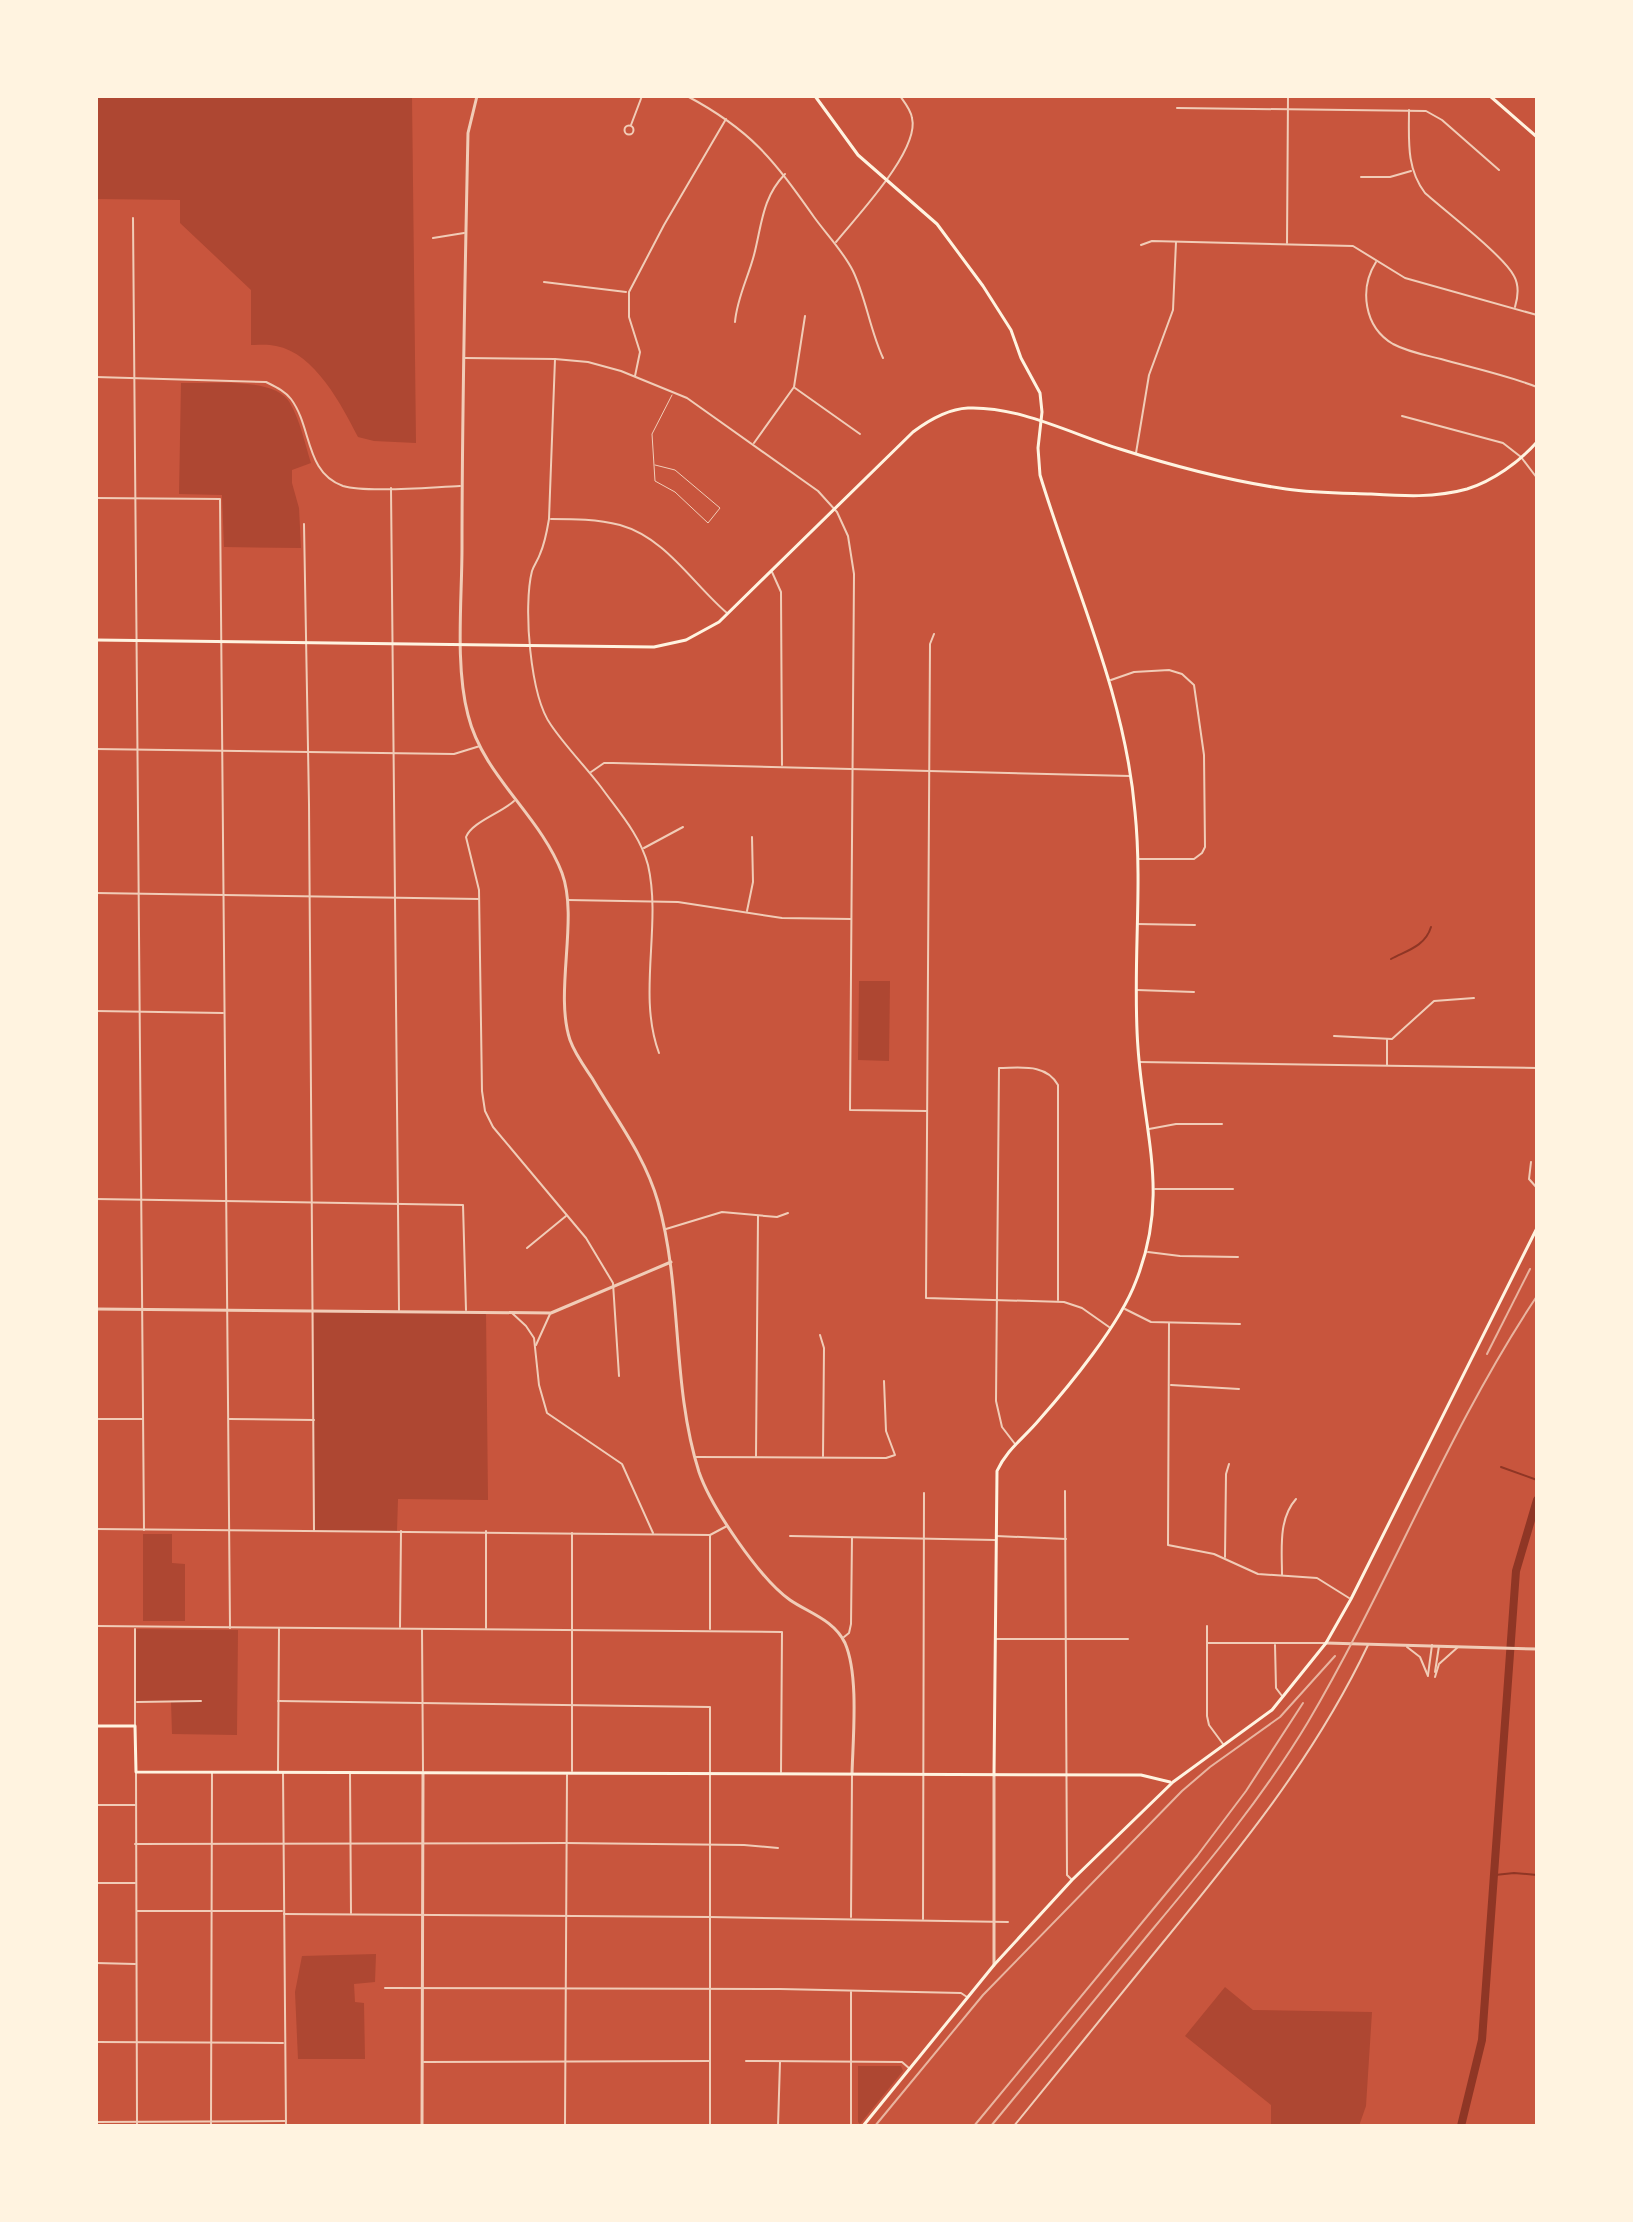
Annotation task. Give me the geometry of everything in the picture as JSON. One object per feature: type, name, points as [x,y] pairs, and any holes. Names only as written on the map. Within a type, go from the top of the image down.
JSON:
[{"type":"main road","points":[[815,96],[858,155],[930,217],[983,286],[1011,330],[1021,358],[1040,393],[1040,475],[1111,680],[1130,776],[1138,859],[1136,990],[1139,1062],[1155,1206],[1146,1252],[1123,1308],[1053,1405],[1003,1458],[997,1471],[994,1775]]},
{"type":"main road","points":[[1490,96],[1537,137]]},
{"type":"main road","points":[[96,640],[664,646],[697,636],[728,614],[913,432],[928,421],[963,408],[993,410],[1041,422],[1135,454],[1284,489],[1403,496],[1443,495],[1469,488],[1501,472],[1537,442]]},
{"type":"main road","points":[[863,2126],[994,1965],[1072,1880],[1171,1783],[1272,1710],[1326,1643],[1537,1228]]},
{"type":"main road","points":[[96,1726],[135,1726],[136,1772],[1066,1774],[1141,1775],[1171,1783]]},
{"type":"street","points":[[477,96],[468,133],[466,233],[462,486],[465,701],[480,746],[543,835],[563,878],[566,900],[566,1012],[571,1043],[638,1151],[650,1177],[671,1262],[680,1381],[695,1456],[709,1496],[727,1526],[772,1584],[792,1601],[825,1620],[843,1637],[852,1667],[851,1918]]},
{"type":"street","points":[[631,125],[642,96]]},
{"type":"street","points":[[687,96],[727,118],[785,174],[812,215],[836,243],[853,272],[871,332],[883,358]]},
{"type":"street","points":[[836,243],[912,139],[912,117],[900,96]]},
{"type":"street","points":[[1287,244],[1288,96]]},
{"type":"street","points":[[1177,108],[1426,111],[1442,120],[1499,170]]},
{"type":"street","points":[[1409,110],[1409,148],[1417,183],[1514,275],[1518,294],[1515,308]]},
{"type":"street","points":[[635,377],[640,352],[629,317],[629,292],[727,118]]},
{"type":"street","points":[[1361,177],[1390,177],[1413,170]]},
{"type":"street","points":[[735,322],[736,307],[754,256],[764,205],[774,185],[785,174]]},
{"type":"street","points":[[133,218],[144,1530]]},
{"type":"street","points":[[433,238],[466,233]]},
{"type":"street","points":[[1141,245],[1152,241],[1353,246],[1413,281],[1537,315]]},
{"type":"street","points":[[1135,454],[1149,375],[1173,310],[1176,242]]},
{"type":"street","points":[[1377,261],[1367,282],[1366,304],[1372,321],[1387,340],[1417,353],[1537,387]]},
{"type":"street","points":[[544,282],[629,292]]},
{"type":"street","points":[[753,444],[794,387],[805,316]]},
{"type":"street","points":[[465,358],[588,362],[673,392],[701,407],[818,491],[835,510],[848,536],[853,558],[850,1110],[927,1111]]},
{"type":"street","points":[[555,359],[549,519],[545,540],[532,571],[531,645],[538,699],[550,724],[621,812],[642,849],[648,867],[651,901],[651,1005],[659,1053]]},
{"type":"street","points":[[96,377],[266,382],[289,396],[318,466],[333,481],[354,488],[462,486]]},
{"type":"street","points":[[794,387],[860,434]]},
{"type":"street","points":[[1402,416],[1503,443],[1521,457],[1537,478]]},
{"type":"street","points":[[391,488],[399,1311]]},
{"type":"street","points":[[96,498],[220,499],[230,1628]]},
{"type":"street","points":[[549,519],[607,522],[641,533],[668,554],[728,614]]},
{"type":"street","points":[[304,524],[308,644],[314,1530]]},
{"type":"street","points":[[772,572],[781,592],[782,766]]},
{"type":"street","points":[[934,634],[930,644],[926,1298],[1058,1301],[1074,1304],[1110,1327]]},
{"type":"street","points":[[1111,680],[1134,672],[1173,671],[1189,680],[1196,692],[1204,755],[1205,847],[1194,859],[1138,859]]},
{"type":"street","points":[[96,749],[454,754],[480,746]]},
{"type":"street","points":[[590,772],[604,763],[613,763],[1130,776]]},
{"type":"street","points":[[517,799],[474,826],[466,837],[480,899],[480,1023],[485,1111],[493,1127],[592,1247],[615,1287],[619,1376]]},
{"type":"street","points":[[642,849],[683,827]]},
{"type":"street","points":[[746,912],[753,882],[752,837]]},
{"type":"street","points":[[96,893],[480,899]]},
{"type":"street","points":[[566,900],[697,904],[782,918],[851,919]]},
{"type":"street","points":[[1136,924],[1195,925]]},
{"type":"street","points":[[1136,990],[1194,992]]},
{"type":"street","points":[[1334,1036],[1392,1039],[1434,1001],[1474,998]]},
{"type":"street","points":[[96,1011],[225,1013]]},
{"type":"street","points":[[1387,1039],[1387,1066]]},
{"type":"street","points":[[1139,1062],[1537,1068]]},
{"type":"street","points":[[1015,1444],[1002,1427],[997,1414],[999,1068],[1042,1070],[1058,1085],[1058,1301]]},
{"type":"street","points":[[1148,1129],[1176,1124],[1222,1124]]},
{"type":"street","points":[[1531,1162],[1529,1179],[1537,1188]]},
{"type":"street","points":[[1155,1189],[1233,1189]]},
{"type":"street","points":[[96,1199],[463,1205],[466,1312]]},
{"type":"street","points":[[665,1229],[722,1212],[777,1217],[788,1213]]},
{"type":"street","points":[[527,1248],[566,1216]]},
{"type":"street","points":[[756,1457],[758,1216]]},
{"type":"street","points":[[1146,1252],[1238,1257]]},
{"type":"street","points":[[96,1309],[551,1313],[671,1262]]},
{"type":"street","points":[[1123,1308],[1151,1322],[1240,1324]]},
{"type":"street","points":[[512,1313],[526,1326],[536,1346],[539,1385],[547,1413],[622,1464],[654,1535]]},
{"type":"street","points":[[536,1346],[551,1313]]},
{"type":"street","points":[[1169,1323],[1168,1545],[1225,1558],[1250,1573],[1325,1581],[1351,1599]]},
{"type":"street","points":[[820,1335],[824,1348],[823,1457]]},
{"type":"street","points":[[695,1456],[886,1458],[895,1455],[886,1431],[884,1381]]},
{"type":"street","points":[[1170,1385],[1239,1389]]},
{"type":"street","points":[[96,1419],[144,1419]]},
{"type":"street","points":[[228,1419],[314,1420]]},
{"type":"street","points":[[1225,1558],[1226,1474],[1229,1464]]},
{"type":"street","points":[[1065,1491],[1067,1875],[1072,1880]]},
{"type":"street","points":[[923,1920],[924,1493]]},
{"type":"street","points":[[1282,1577],[1283,1526],[1296,1499]]},
{"type":"street","points":[[96,1529],[710,1535],[727,1526]]},
{"type":"street","points":[[400,1628],[401,1531]]},
{"type":"street","points":[[486,1531],[486,1630]]},
{"type":"street","points":[[565,2126],[565,1843],[573,1704],[572,1533]]},
{"type":"street","points":[[710,1535],[710,1630]]},
{"type":"street","points":[[790,1536],[1066,1539]]},
{"type":"street","points":[[843,1637],[849,1633],[851,1624],[852,1538]]},
{"type":"street","points":[[96,1626],[782,1632],[781,1773]]},
{"type":"street","points":[[1207,1626],[1207,1716],[1209,1725],[1223,1745]]},
{"type":"street","points":[[135,1628],[135,1726]]},
{"type":"street","points":[[422,1628],[422,2126]]},
{"type":"street","points":[[96,2122],[286,2124],[279,1629]]},
{"type":"street","points":[[994,1639],[1128,1639]]},
{"type":"street","points":[[1206,1643],[1537,1649]]},
{"type":"street","points":[[1275,1644],[1276,1688],[1283,1697]]},
{"type":"street","points":[[1014,2126],[1227,1865],[1291,1779],[1344,1697],[1369,1644]]},
{"type":"street","points":[[1402,1645],[1420,1657],[1428,1676],[1432,1645]]},
{"type":"street","points":[[1439,1645],[1435,1677],[1439,1664],[1460,1646]]},
{"type":"street","points":[[136,1702],[201,1701]]},
{"type":"street","points":[[278,1701],[710,1707],[710,2126]]},
{"type":"street","points":[[136,1772],[137,2124]]},
{"type":"street","points":[[211,2125],[212,1772]]},
{"type":"street","points":[[350,1772],[351,1914]]},
{"type":"street","points":[[994,1775],[994,1965]]},
{"type":"street","points":[[96,1805],[136,1805]]},
{"type":"street","points":[[135,1844],[565,1843],[710,1844],[778,1848]]},
{"type":"street","points":[[96,1883],[136,1883]]},
{"type":"street","points":[[135,1911],[1008,1922]]},
{"type":"street","points":[[96,1963],[136,1964]]},
{"type":"street","points":[[385,1988],[851,1991],[961,1993],[968,1998]]},
{"type":"street","points":[[851,1991],[851,2126]]},
{"type":"street","points":[[96,2042],[285,2043]]},
{"type":"street","points":[[423,2062],[709,2061]]},
{"type":"street","points":[[746,2061],[902,2062],[910,2069]]},
{"type":"street","points":[[778,2126],[780,2061]]},
{"type":"lane","points":[[655,465],[675,470],[720,508],[708,523],[675,492],[655,481],[652,434],[673,392]]},
{"type":"shaded area","points":[[96,96],[412,96],[416,443],[358,437],[326,382],[303,359],[276,346],[251,345],[251,290],[180,223],[180,200],[96,199]]},
{"type":"shaded area","points":[[181,383],[256,385],[282,394],[290,403],[311,463],[292,470],[299,508],[301,548],[224,547],[222,495],[179,494]]},
{"type":"shaded area","points":[[859,981],[890,981],[889,1061],[858,1060]]},
{"type":"shaded area","points":[[314,1310],[486,1312],[488,1500],[398,1499],[397,1531],[314,1530]]},
{"type":"shaded area","points":[[143,1534],[172,1534],[172,1563],[185,1564],[185,1621],[143,1621]]},
{"type":"shaded area","points":[[136,1629],[238,1630],[237,1735],[172,1734],[171,1701],[136,1701]]},
{"type":"shaded area","points":[[376,1954],[375,1982],[354,1984],[355,2002],[364,2003],[365,2059],[298,2059],[295,1992],[302,1956]]},
{"type":"shaded area","points":[[1225,1987],[1253,2010],[1372,2012],[1366,2106],[1359,2126],[1271,2126],[1271,2105],[1185,2036]]},
{"type":"shaded area","points":[[858,2066],[901,2066],[903,2071],[860,2124],[858,2122]]},
{"type":"waterway","points":[[1391,959],[1419,944],[1431,927]]},
{"type":"waterway","points":[[1501,1467],[1537,1480]]},
{"type":"waterway","points":[[1461,2126],[1482,2040],[1516,1571],[1537,1500]]},
{"type":"waterway","points":[[1495,1875],[1537,1875]]},
{"type":"railway","points":[[1487,1354],[1530,1269]]},
{"type":"railway","points":[[991,2126],[1214,1855],[1291,1750],[1366,1616],[1475,1400],[1537,1296]]},
{"type":"railway","points":[[875,2126],[983,1995],[1182,1791],[1280,1717],[1335,1656]]},
{"type":"railway","points":[[974,2126],[1197,1856],[1246,1791],[1303,1703]]}]
